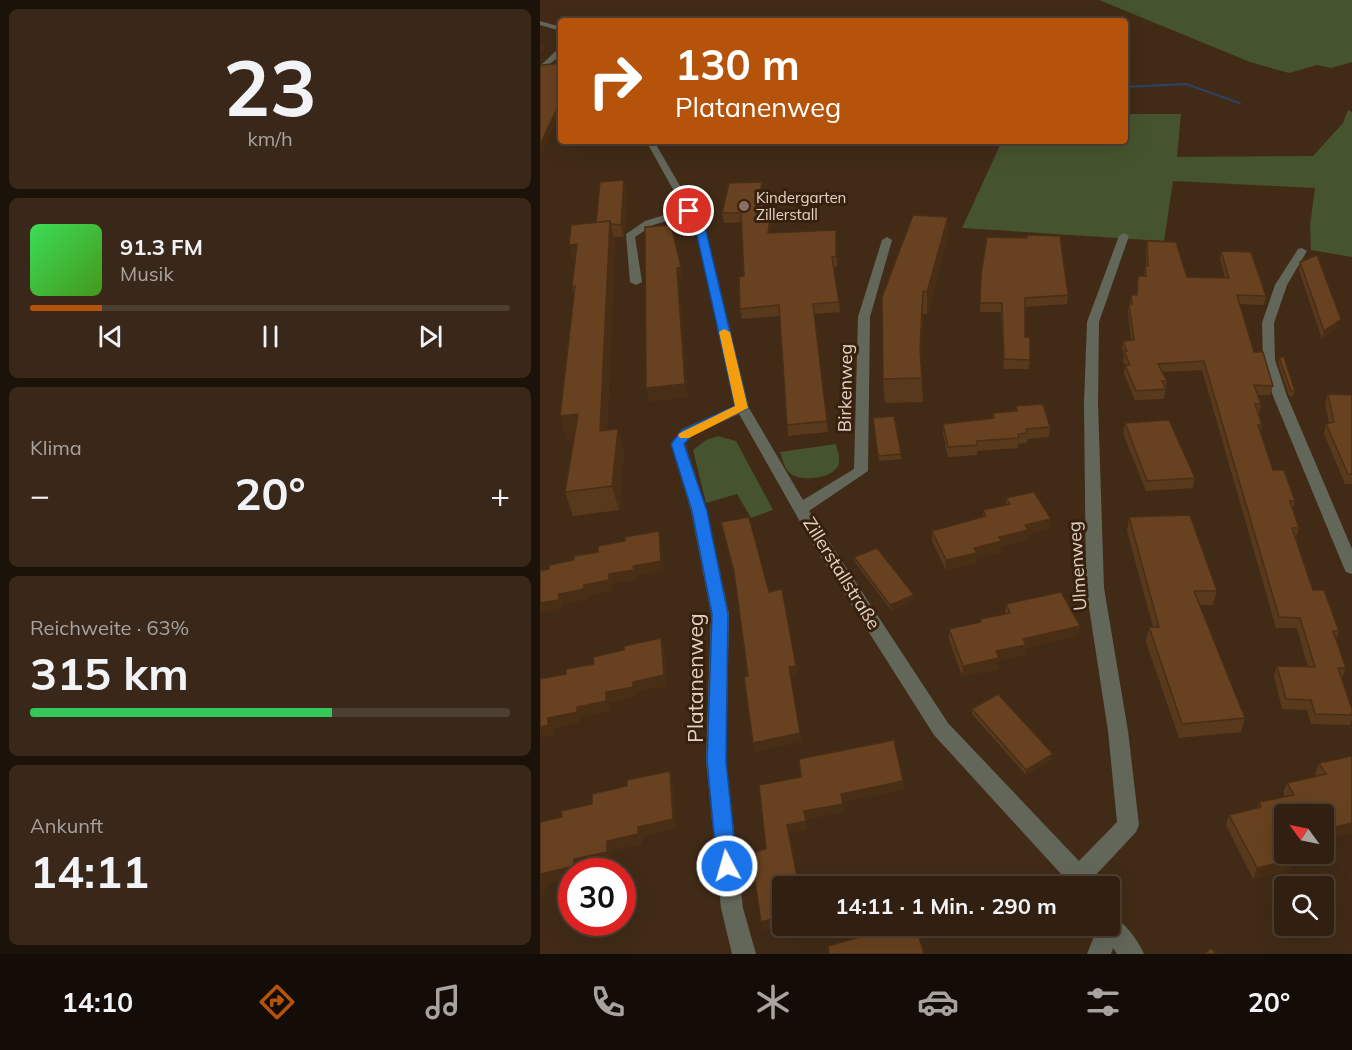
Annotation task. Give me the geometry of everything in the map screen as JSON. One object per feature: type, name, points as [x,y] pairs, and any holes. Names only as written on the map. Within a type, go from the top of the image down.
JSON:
[{"type":"street","points":[[540,25],[558,27]]},
{"type":"street","points":[[540,70],[558,54]]},
{"type":"street","name":"Zillerstallstraße","points":[[652,144],[701,231],[742,408],[802,508],[819,541],[941,729],[1076,876]]},
{"type":"street","points":[[636,282],[630,236],[649,223],[689,211]]},
{"type":"street","name":"Ulmenweg","points":[[1087,876],[1128,825],[1118,731],[1095,588],[1091,403],[1093,322],[1124,236]]},
{"type":"street","name":"Birkenweg","points":[[802,508],[861,471],[864,318],[887,240]]},
{"type":"street","points":[[1302,251],[1281,285],[1268,323],[1269,360],[1280,396],[1352,568]]},
{"type":"street","name":"Platanenweg","points":[[742,408],[687,432],[678,444],[699,511],[720,614],[716,761],[732,908],[744,954]]},
{"type":"street","points":[[1099,954],[1105,936]]},
{"type":"street","points":[[1117,936],[1132,954]]},
{"type":"green space","points":[[1099,0],[1352,0],[1352,62],[1331,68],[1317,65],[1289,73],[1250,62]]},
{"type":"green space","points":[[1348,110],[1352,112],[1352,257],[1311,250],[1310,226],[1315,188],[1173,181],[1164,241],[962,228],[1001,144],[1128,144],[1128,114],[1181,114],[1177,157],[1313,156],[1343,123]]},
{"type":"green space","points":[[718,436],[736,441],[773,510],[751,518],[737,494],[706,503],[693,450],[706,440]]},
{"type":"green space","points":[[836,444],[839,463],[831,473],[818,478],[803,478],[791,474],[785,467],[780,452]]},
{"type":"building","points":[[558,63],[558,106],[540,145],[540,67]]},
{"type":"building","points":[[624,180],[621,225],[611,224],[610,221],[596,223],[600,182]]},
{"type":"building","points":[[762,182],[759,198],[773,198],[768,233],[836,230],[836,256],[832,257],[839,302],[813,304],[827,421],[787,425],[779,305],[740,309],[739,277],[744,276],[741,213],[722,213],[729,183]]},
{"type":"building","points":[[913,215],[948,217],[927,292],[923,291],[920,350],[922,378],[883,379],[882,297]]},
{"type":"building","points":[[610,221],[600,431],[618,429],[612,486],[565,492],[578,414],[560,416],[575,286],[572,287],[577,244],[569,245],[571,225]]},
{"type":"building","points":[[671,225],[681,267],[677,268],[685,384],[646,388],[645,227]]},
{"type":"building","points":[[1027,235],[1060,236],[1068,295],[1025,298],[1025,337],[1030,337],[1030,360],[1004,359],[1002,303],[980,303],[981,275],[987,237],[1027,238]]},
{"type":"building","points":[[1147,241],[1176,242],[1187,277],[1229,278],[1221,251],[1251,252],[1266,296],[1237,295],[1254,352],[1263,352],[1273,386],[1254,385],[1261,404],[1255,404],[1262,425],[1258,425],[1273,470],[1284,470],[1295,501],[1290,501],[1299,528],[1292,528],[1313,590],[1324,590],[1339,631],[1333,631],[1346,668],[1338,668],[1352,715],[1315,714],[1311,700],[1286,699],[1277,666],[1315,667],[1300,618],[1279,617],[1204,361],[1158,364],[1167,381],[1162,381],[1166,389],[1136,391],[1125,365],[1130,365],[1124,351],[1127,351],[1123,341],[1134,340],[1129,304],[1132,304],[1131,295],[1137,295],[1138,276],[1146,276]]},
{"type":"building","points":[[1317,255],[1341,319],[1324,331],[1300,262]]},
{"type":"building","points":[[1279,357],[1284,357],[1295,391],[1291,391]]},
{"type":"building","points":[[1328,394],[1352,395],[1352,474],[1348,474],[1326,424],[1334,422]]},
{"type":"building","points":[[1043,404],[1050,427],[1026,429],[1027,433],[1018,434],[1019,438],[977,441],[977,445],[948,447],[943,424],[994,418],[993,413],[1017,411],[1016,406]]},
{"type":"building","points":[[894,416],[901,454],[878,456],[873,418]]},
{"type":"building","points":[[1169,420],[1195,478],[1147,481],[1125,423]]},
{"type":"building","points":[[1034,492],[1051,519],[1025,525],[1028,530],[999,537],[1002,541],[974,548],[977,553],[946,560],[932,531],[986,516],[983,510],[1010,504],[1006,498]]},
{"type":"building","points":[[1190,515],[1217,591],[1194,591],[1245,718],[1182,724],[1149,627],[1159,627],[1129,517]]},
{"type":"building","points":[[749,517],[769,592],[782,589],[796,666],[789,667],[800,733],[753,743],[744,677],[748,676],[734,572],[721,522]]},
{"type":"building","points":[[659,531],[661,561],[633,566],[634,570],[609,574],[609,580],[584,585],[584,589],[559,594],[559,600],[540,603],[540,571],[549,569],[549,565],[574,560],[574,556],[598,552],[598,546],[625,541],[625,537]]},
{"type":"building","points":[[877,548],[914,595],[890,605],[854,557]]},
{"type":"building","points":[[1061,592],[1080,626],[1023,639],[1026,645],[996,651],[999,658],[963,666],[949,629],[981,622],[980,619],[1010,613],[1006,604]]},
{"type":"building","points":[[661,638],[664,675],[633,682],[633,687],[606,692],[606,701],[577,707],[577,712],[548,718],[548,725],[540,727],[540,679],[566,674],[566,669],[594,664],[593,657],[624,650],[624,646]]},
{"type":"building","points":[[998,694],[1053,754],[1026,770],[972,709]]},
{"type":"building","points":[[894,740],[903,781],[841,794],[843,804],[804,811],[806,821],[787,825],[797,876],[772,876],[772,919],[761,922],[751,853],[766,849],[759,785],[801,777],[799,759]]},
{"type":"building","points":[[1352,756],[1352,823],[1334,827],[1334,804],[1274,804],[1274,864],[1257,868],[1229,815],[1261,807],[1259,802],[1294,795],[1287,783],[1326,774],[1319,763]]},
{"type":"building","points":[[670,771],[673,819],[638,827],[638,834],[607,841],[607,852],[579,858],[558,858],[558,870],[541,874],[540,883],[540,822],[562,817],[561,811],[592,804],[592,794],[627,786],[627,780]]},
{"type":"building","points":[[863,936],[919,936],[924,954],[829,954],[828,946]]},
{"type":"building","points":[[1211,948],[1217,954],[1204,954]]},
{"type":"waterway","points":[[1128,87],[1186,84],[1240,103]]},
{"type":"slow traffic","points":[[685,435],[687,432],[742,408],[724,332]]},
{"type":"place","name":"Kindergarten Zillerstall","points":[[744,206]]},
{"type":"route","points":[[689,211],[701,231],[742,408],[687,432],[678,444],[699,511],[720,614],[716,761],[727,866]]}]
